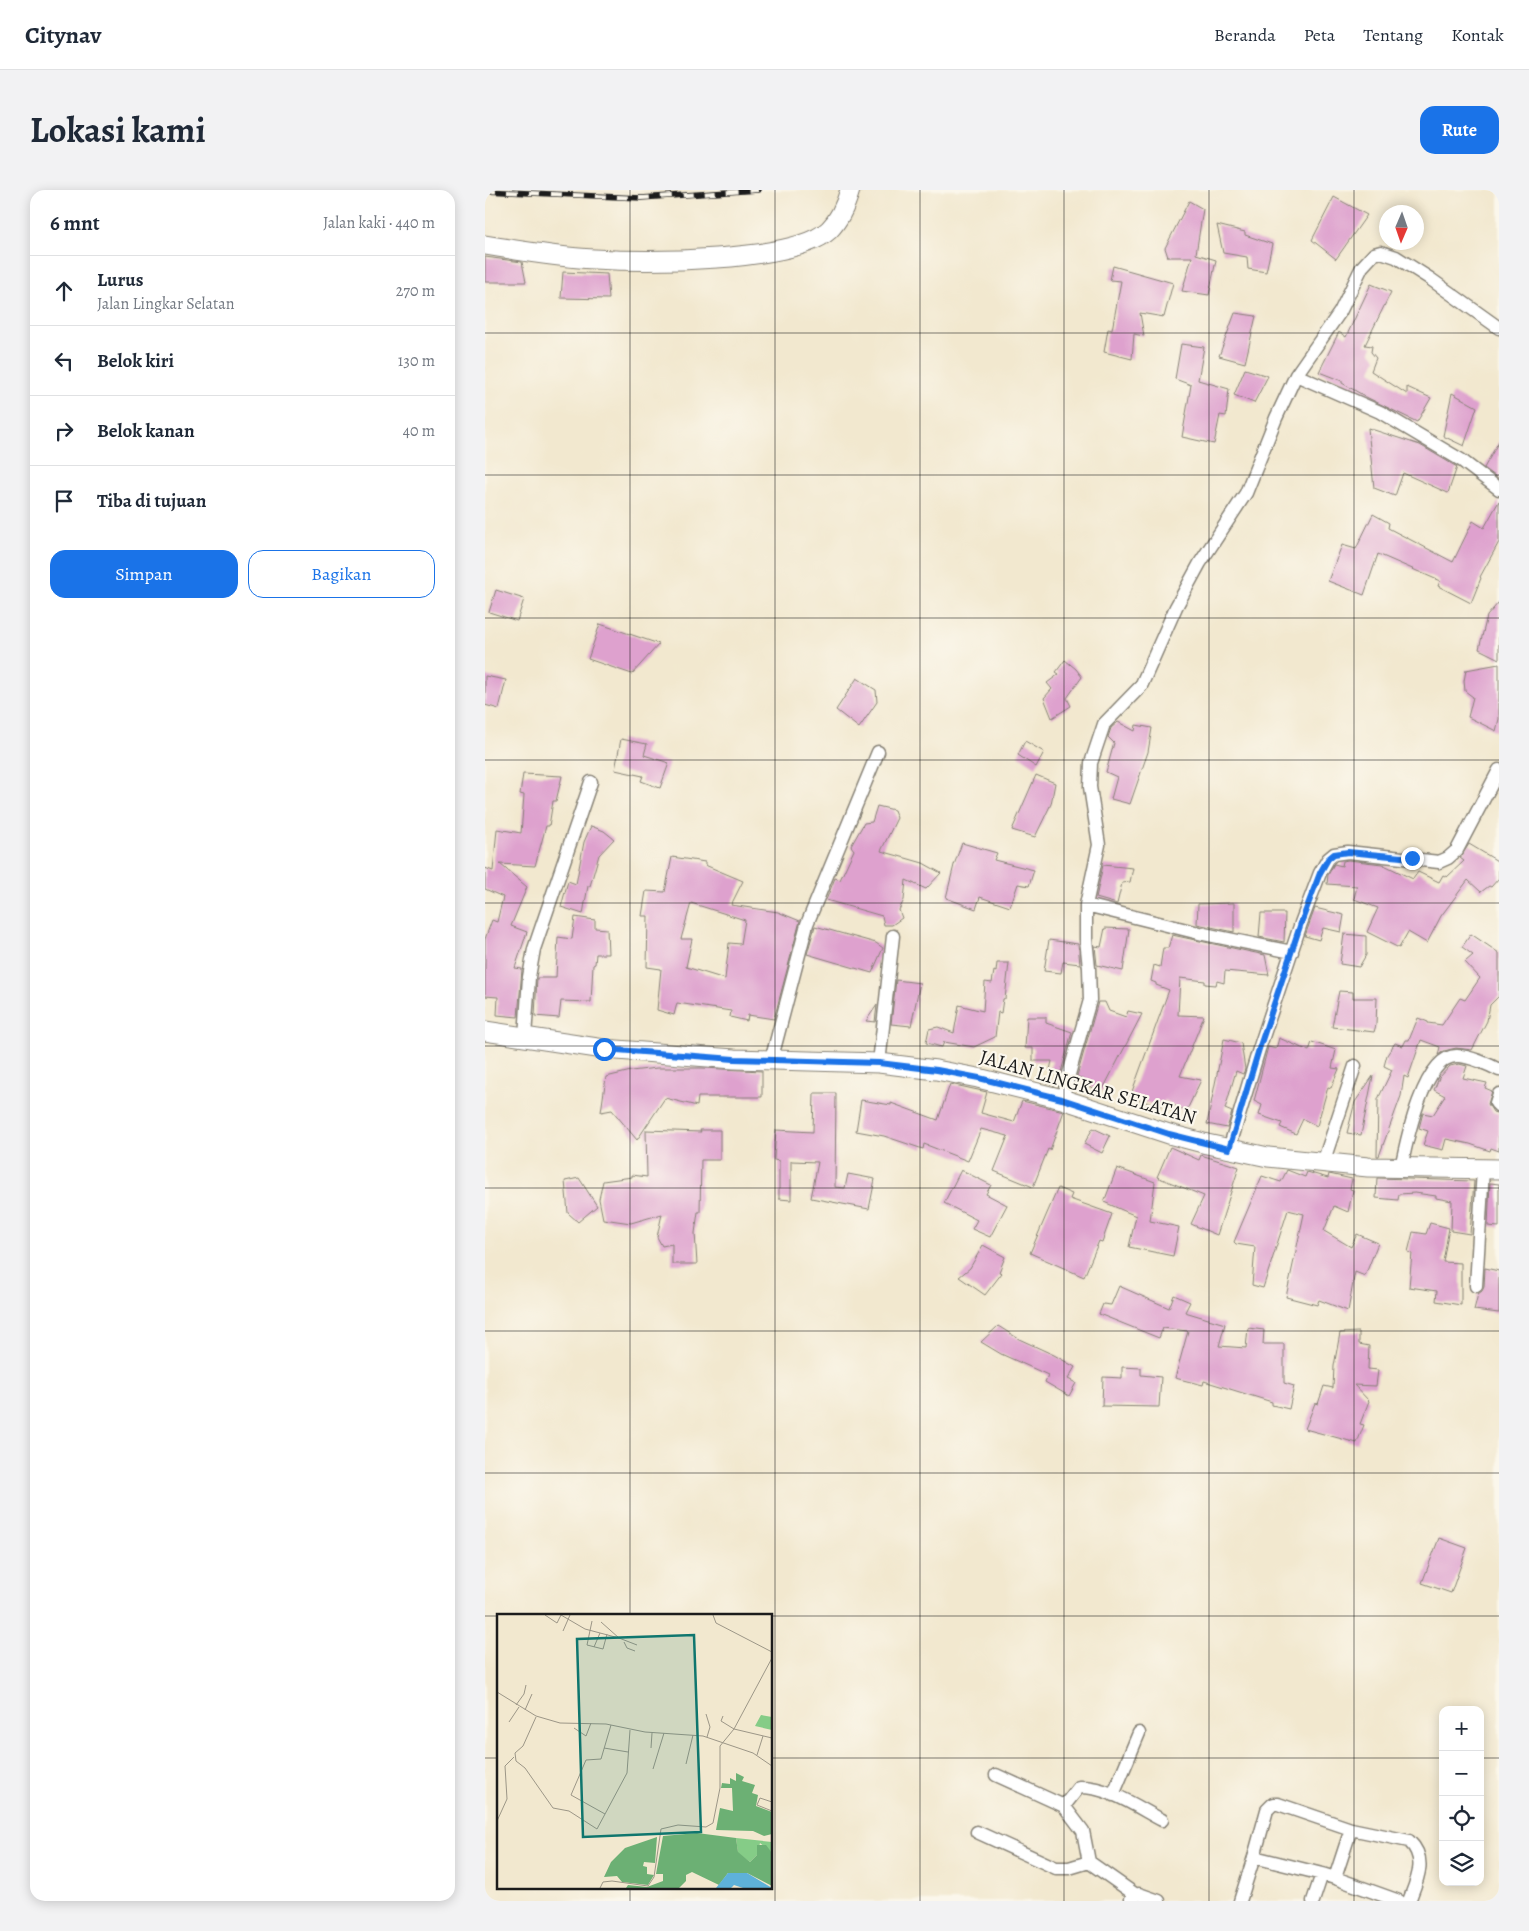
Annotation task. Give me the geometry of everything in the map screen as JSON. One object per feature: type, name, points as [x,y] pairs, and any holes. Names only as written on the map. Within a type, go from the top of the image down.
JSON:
[{"type":"street","points":[[485,245],[527,252],[595,259],[675,260],[761,253],[786,249],[813,240],[828,230],[841,214],[850,190]]},
{"type":"street","points":[[1062,1099],[1090,1000],[1089,968],[1085,939],[1087,904],[1099,845],[1090,787],[1091,763],[1104,724],[1141,686],[1177,607],[1200,563],[1246,493],[1276,418],[1296,375],[1340,312],[1362,267],[1375,254],[1381,252],[1396,257],[1429,278],[1499,328]]},
{"type":"street","points":[[1296,375],[1380,412],[1461,460],[1499,489]]},
{"type":"street","points":[[771,1061],[807,924],[878,752]]},
{"type":"street","points":[[1229,1149],[1259,1049],[1292,952],[1317,881],[1328,859],[1340,852],[1439,862],[1448,858],[1457,850],[1499,770]]},
{"type":"street","points":[[525,1037],[529,977],[534,949],[591,782]]},
{"type":"street","points":[[1087,904],[1199,933],[1292,952]]},
{"type":"street","points":[[879,1063],[893,936]]},
{"type":"street","name":"JALAN LINGKAR SELATAN","points":[[485,1031],[604,1049],[771,1061],[879,1063],[937,1070],[979,1078],[1062,1099],[1169,1134],[1268,1157],[1401,1168],[1491,1169]]},
{"type":"street","points":[[1401,1168],[1411,1121],[1430,1074],[1450,1057],[1458,1055],[1499,1070]]},
{"type":"street","points":[[1323,1163],[1355,1066]]},
{"type":"street","points":[[1499,1094],[1496,1103],[1499,1106]]},
{"type":"street","points":[[1476,1286],[1491,1169]]},
{"type":"street","points":[[1113,1795],[1139,1733]]},
{"type":"street","points":[[996,1775],[1064,1806],[1083,1831],[1089,1862],[1133,1898],[1143,1894],[1159,1901]]},
{"type":"street","points":[[1064,1806],[1079,1787],[1090,1787],[1113,1795],[1162,1820]]},
{"type":"street","points":[[1240,1901],[1267,1810],[1273,1804],[1278,1804],[1351,1829],[1409,1841],[1417,1848],[1421,1856],[1420,1867],[1409,1901]]},
{"type":"street","points":[[1335,1878],[1351,1829]]},
{"type":"street","points":[[977,1832],[1056,1868],[1069,1868],[1089,1862]]},
{"type":"street","points":[[1254,1857],[1322,1874],[1399,1901]]},
{"type":"street","points":[[1313,1901],[1322,1874]]},
{"type":"building","points":[[1334,197],[1367,215],[1336,259],[1312,240]]},
{"type":"building","points":[[1189,201],[1203,209],[1196,254],[1216,260],[1209,295],[1182,291],[1192,257],[1168,257],[1165,248]]},
{"type":"building","points":[[1217,225],[1245,232],[1245,235],[1272,244],[1266,272],[1248,269],[1247,257],[1223,253]]},
{"type":"building","points":[[485,257],[522,262],[526,282],[485,282]]},
{"type":"building","points":[[1113,266],[1173,283],[1164,317],[1140,313],[1144,336],[1134,334],[1132,359],[1104,352],[1108,329],[1112,330],[1121,281],[1110,280]]},
{"type":"building","points":[[563,272],[607,274],[609,299],[561,298]]},
{"type":"building","points":[[1371,284],[1391,292],[1365,345],[1372,346],[1371,352],[1376,358],[1371,371],[1407,394],[1407,387],[1431,398],[1417,422],[1368,398],[1342,383],[1342,381],[1319,372],[1339,332],[1346,337]]},
{"type":"building","points":[[1235,313],[1256,316],[1245,363],[1219,356]]},
{"type":"building","points":[[1181,344],[1204,347],[1198,380],[1229,389],[1226,416],[1220,415],[1214,444],[1182,437],[1191,385],[1175,379]]},
{"type":"building","points":[[1245,369],[1268,376],[1254,403],[1234,395]]},
{"type":"building","points":[[1452,393],[1477,407],[1464,446],[1443,436]]},
{"type":"building","points":[[1368,428],[1420,445],[1457,467],[1448,493],[1403,473],[1395,496],[1374,488]]},
{"type":"building","points":[[1499,441],[1499,479],[1484,468]]},
{"type":"building","points":[[1499,501],[1499,542],[1480,577],[1471,603],[1438,586],[1440,581],[1378,554],[1364,595],[1328,581],[1342,545],[1356,549],[1373,514],[1389,523],[1388,528],[1453,562],[1473,521],[1484,528]]},
{"type":"building","points":[[496,590],[524,599],[517,621],[489,612]]},
{"type":"building","points":[[1499,602],[1499,659],[1479,649],[1487,616]]},
{"type":"building","points":[[600,624],[659,644],[632,674],[588,659]]},
{"type":"building","points":[[1065,660],[1082,677],[1067,698],[1071,706],[1052,718],[1044,698],[1052,689],[1047,683],[1059,674],[1056,672]]},
{"type":"building","points":[[1499,664],[1499,719],[1496,731],[1468,717],[1473,697],[1465,691],[1464,681],[1466,670]]},
{"type":"building","points":[[485,676],[506,680],[499,709],[485,705]]},
{"type":"building","points":[[857,678],[876,690],[877,702],[859,728],[836,710]]},
{"type":"building","points":[[1118,722],[1135,731],[1136,725],[1152,728],[1148,752],[1130,804],[1111,799],[1117,777],[1106,772],[1114,743],[1108,737],[1111,728]]},
{"type":"building","points":[[621,739],[647,744],[644,755],[669,763],[660,788],[641,781],[643,776],[615,770]]},
{"type":"building","points":[[1025,741],[1044,752],[1036,767],[1018,755]]},
{"type":"building","points":[[523,774],[562,776],[556,801],[553,801],[549,826],[546,826],[535,866],[500,864],[527,887],[511,926],[527,932],[515,968],[522,969],[518,1017],[497,1015],[498,997],[485,996],[485,939],[492,920],[497,922],[503,897],[485,889],[485,868],[493,871],[497,829],[521,833],[524,795],[520,794]]},
{"type":"building","points":[[1036,775],[1055,783],[1051,804],[1035,837],[1012,830]]},
{"type":"building","points":[[877,806],[894,810],[897,818],[881,851],[923,863],[941,873],[926,889],[906,880],[904,900],[899,910],[902,918],[892,925],[884,925],[882,916],[826,900],[835,878],[840,880],[854,850],[851,846],[864,823],[872,822]]},
{"type":"building","points":[[591,826],[604,831],[614,839],[599,855],[590,886],[588,886],[583,914],[561,907],[568,881],[576,884],[584,842]]},
{"type":"building","points":[[962,843],[997,853],[994,860],[1034,870],[1029,886],[1018,884],[1010,907],[980,897],[976,909],[946,898],[954,865]]},
{"type":"building","points":[[1469,844],[1499,862],[1499,878],[1491,887],[1489,886],[1481,892],[1468,880],[1441,916],[1427,943],[1408,932],[1399,948],[1367,932],[1378,908],[1354,899],[1357,886],[1327,884],[1328,875],[1334,864],[1342,866],[1343,861],[1348,860],[1382,864],[1413,879],[1418,872],[1439,882],[1443,875],[1447,877],[1464,861],[1460,858]]},
{"type":"building","points":[[672,857],[705,862],[705,865],[743,881],[731,905],[778,912],[800,921],[774,1019],[748,1015],[747,1021],[730,1017],[731,1011],[677,1003],[674,1015],[657,1010],[661,969],[647,967],[648,916],[642,916],[646,891],[665,892]],"holes":[[[691,903],[745,920],[741,944],[729,943],[725,979],[686,967],[692,939],[681,939]]]},
{"type":"building","points":[[1103,865],[1133,868],[1130,882],[1122,883],[1117,904],[1096,898]]},
{"type":"building","points":[[1234,903],[1234,932],[1197,924],[1198,904]]},
{"type":"building","points":[[1315,908],[1344,915],[1341,932],[1323,928],[1319,940],[1305,936]]},
{"type":"building","points":[[1261,913],[1285,913],[1284,942],[1259,937]]},
{"type":"building","points":[[575,917],[595,920],[595,928],[607,929],[608,954],[596,954],[595,964],[593,965],[591,1002],[561,1001],[559,1018],[535,1016],[537,978],[556,978],[558,937],[572,939]]},
{"type":"building","points":[[815,926],[876,943],[883,948],[872,973],[807,954]]},
{"type":"building","points":[[1105,928],[1129,929],[1123,971],[1097,965],[1095,946],[1101,947]]},
{"type":"building","points":[[1344,934],[1366,936],[1366,955],[1359,967],[1340,964]]},
{"type":"building","points":[[1471,934],[1499,953],[1499,996],[1490,1005],[1487,1021],[1472,1050],[1456,1048],[1444,1051],[1438,1055],[1440,1047],[1421,1040],[1408,1078],[1404,1076],[1401,1096],[1379,1156],[1377,1156],[1378,1099],[1392,1070],[1384,1066],[1387,1055],[1395,1043],[1403,1046],[1406,1040],[1409,1040],[1418,1018],[1428,1023],[1442,1025],[1460,998],[1465,1000],[1480,978],[1465,962],[1473,955],[1462,947]]},
{"type":"building","points":[[1172,935],[1265,955],[1269,975],[1225,971],[1224,983],[1217,981],[1216,985],[1205,984],[1205,981],[1180,978],[1178,1015],[1204,1016],[1180,1076],[1201,1080],[1186,1112],[1164,1100],[1161,1107],[1130,1097],[1169,990],[1151,981],[1154,965],[1160,967],[1163,948],[1168,948]]},
{"type":"building","points":[[1049,940],[1078,944],[1080,964],[1063,962],[1061,973],[1044,971]]},
{"type":"building","points":[[997,963],[1009,963],[1005,999],[1003,999],[1001,1013],[998,1012],[995,1037],[974,1047],[944,1042],[942,1047],[926,1043],[929,1029],[938,1027],[954,1033],[959,1005],[983,1011],[985,982],[992,983]]},
{"type":"building","points":[[896,980],[920,983],[911,1026],[891,1024]]},
{"type":"building","points":[[1339,991],[1353,992],[1353,998],[1377,998],[1374,1032],[1332,1027]]},
{"type":"building","points":[[1098,1002],[1105,1002],[1109,1011],[1126,1017],[1128,1011],[1142,1014],[1102,1091],[1088,1086],[1089,1083],[1077,1076]]},
{"type":"building","points":[[877,1005],[875,1022],[866,1021]]},
{"type":"building","points":[[1027,1017],[1046,1017],[1046,1023],[1072,1032],[1061,1072],[1050,1070],[1052,1061],[1033,1061],[1033,1048],[1025,1048]]},
{"type":"building","points":[[1279,1038],[1309,1051],[1312,1042],[1336,1050],[1332,1068],[1339,1069],[1331,1088],[1328,1087],[1317,1126],[1303,1119],[1296,1134],[1280,1127],[1282,1123],[1259,1115],[1262,1105],[1254,1101],[1268,1047],[1276,1049]]},
{"type":"building","points":[[1224,1039],[1241,1043],[1245,1069],[1243,1074],[1236,1071],[1225,1109],[1232,1112],[1227,1128],[1207,1124]]},
{"type":"building","points":[[1459,1064],[1467,1066],[1463,1078],[1487,1083],[1485,1088],[1492,1091],[1488,1104],[1493,1112],[1499,1114],[1499,1151],[1491,1148],[1490,1151],[1446,1139],[1443,1150],[1423,1145],[1428,1131],[1419,1128],[1423,1113],[1433,1115],[1445,1096],[1434,1090],[1439,1078],[1450,1066]]},
{"type":"building","points":[[657,1068],[762,1071],[762,1097],[698,1097],[697,1106],[665,1098],[637,1140],[612,1110],[601,1112],[606,1077],[631,1071]]},
{"type":"building","points":[[1373,1076],[1361,1135],[1347,1133],[1355,1102]]},
{"type":"building","points":[[950,1084],[987,1092],[981,1113],[1014,1122],[1022,1101],[1064,1111],[1050,1150],[1048,1149],[1033,1187],[994,1171],[1008,1136],[981,1129],[968,1161],[924,1144],[923,1149],[884,1136],[856,1131],[861,1100],[891,1105],[891,1103],[938,1120]]},
{"type":"building","points":[[814,1093],[836,1093],[835,1187],[845,1188],[848,1174],[875,1179],[869,1209],[811,1198],[818,1162],[791,1161],[791,1200],[779,1199],[779,1161],[774,1160],[776,1130],[813,1132]]},
{"type":"building","points":[[1093,1128],[1110,1136],[1102,1153],[1084,1144]]},
{"type":"building","points":[[646,1130],[701,1132],[700,1130],[720,1130],[720,1160],[701,1160],[700,1212],[698,1212],[695,1233],[697,1264],[672,1264],[672,1244],[662,1246],[657,1237],[662,1214],[631,1223],[603,1219],[599,1199],[603,1181],[632,1177],[632,1175],[647,1177]]},
{"type":"building","points":[[1170,1147],[1199,1160],[1201,1155],[1239,1167],[1217,1235],[1191,1224],[1204,1196],[1157,1177]]},
{"type":"building","points":[[1117,1168],[1155,1182],[1150,1221],[1179,1227],[1173,1256],[1129,1247],[1136,1216],[1104,1202]]},
{"type":"building","points":[[961,1170],[991,1185],[986,1194],[1007,1205],[990,1237],[972,1229],[977,1220],[944,1203]]},
{"type":"building","points":[[1287,1170],[1305,1177],[1307,1172],[1328,1178],[1329,1174],[1352,1179],[1350,1189],[1353,1190],[1348,1212],[1334,1206],[1324,1231],[1351,1247],[1357,1234],[1378,1243],[1365,1276],[1355,1272],[1348,1311],[1319,1300],[1317,1305],[1286,1297],[1304,1214],[1288,1210],[1263,1288],[1252,1285],[1255,1247],[1234,1242],[1262,1176],[1281,1182]]},
{"type":"building","points":[[579,1178],[597,1206],[578,1222],[568,1213],[565,1181]]},
{"type":"building","points":[[1377,1178],[1474,1181],[1470,1234],[1451,1231],[1452,1201],[1436,1198],[1436,1196],[1415,1193],[1399,1194],[1398,1200],[1376,1198]]},
{"type":"building","points":[[1490,1183],[1499,1184],[1499,1227],[1488,1226]]},
{"type":"building","points":[[1058,1188],[1072,1194],[1070,1199],[1112,1214],[1102,1242],[1099,1241],[1084,1277],[1030,1253]]},
{"type":"building","points":[[1430,1223],[1449,1228],[1443,1262],[1461,1263],[1461,1305],[1436,1301],[1437,1291],[1409,1287],[1412,1253],[1408,1252],[1413,1232],[1426,1234]]},
{"type":"building","points":[[983,1245],[1005,1257],[999,1272],[1002,1273],[985,1295],[959,1277],[970,1268]]},
{"type":"building","points":[[1485,1268],[1499,1271],[1499,1313],[1474,1310],[1478,1294],[1484,1287]]},
{"type":"building","points":[[1119,1286],[1169,1308],[1174,1295],[1190,1302],[1185,1312],[1225,1324],[1219,1346],[1246,1348],[1248,1328],[1264,1330],[1263,1344],[1284,1344],[1284,1383],[1294,1386],[1289,1409],[1272,1405],[1272,1402],[1204,1381],[1203,1385],[1175,1378],[1188,1331],[1163,1328],[1159,1338],[1099,1314],[1103,1304],[1111,1305]]},
{"type":"building","points":[[998,1326],[1019,1339],[1075,1367],[1068,1379],[1076,1383],[1069,1396],[1045,1382],[1048,1375],[1001,1354],[981,1342]]},
{"type":"building","points":[[1359,1332],[1359,1344],[1369,1346],[1368,1369],[1378,1370],[1376,1386],[1354,1385],[1369,1401],[1360,1424],[1364,1425],[1357,1443],[1305,1429],[1315,1403],[1318,1404],[1324,1386],[1333,1388],[1334,1366],[1340,1333]]},
{"type":"building","points":[[1122,1367],[1141,1368],[1141,1375],[1161,1377],[1159,1407],[1102,1406],[1103,1377],[1122,1378]]},
{"type":"building","points":[[1439,1538],[1467,1548],[1451,1593],[1422,1583]]},
{"type":"railway","points":[[485,191],[641,198],[758,190]]},
{"type":"route","points":[[604,1049],[771,1061],[879,1063],[937,1070],[1022,1088],[1169,1134],[1229,1149],[1259,1049],[1301,923],[1320,873],[1328,859],[1340,852],[1412,858]]}]
